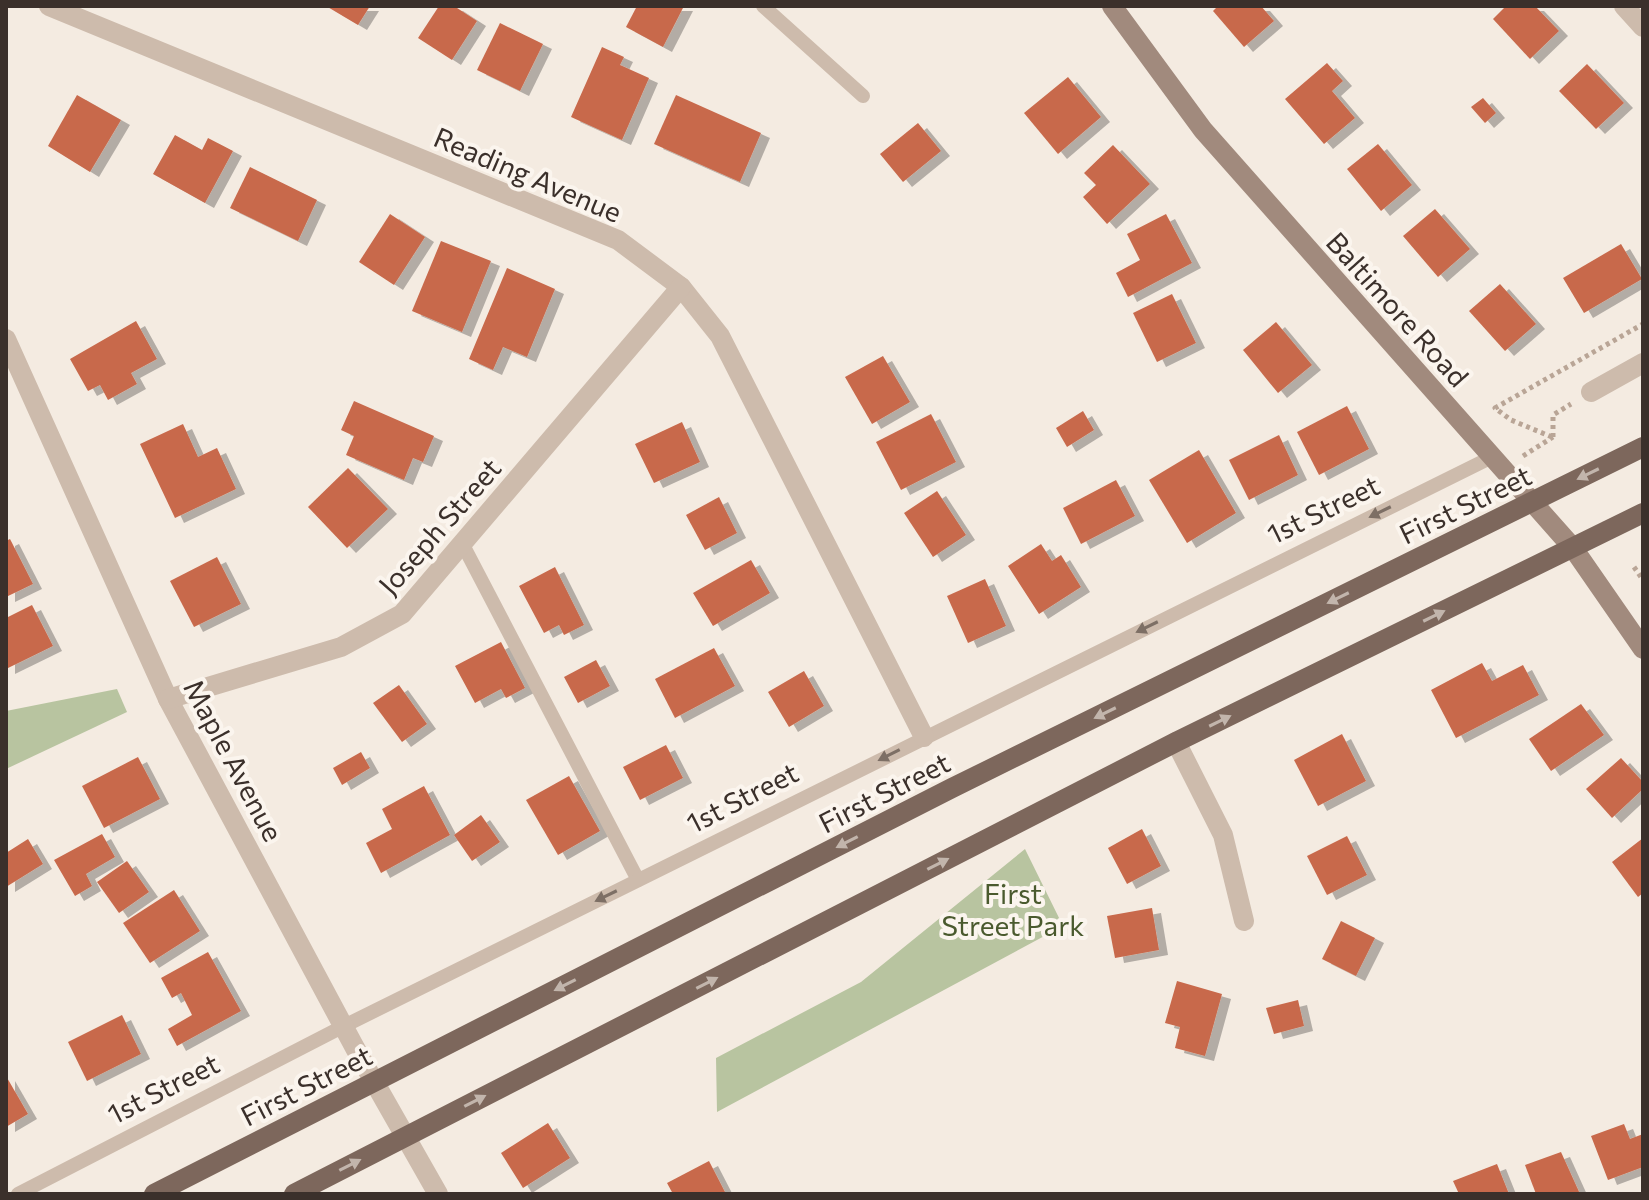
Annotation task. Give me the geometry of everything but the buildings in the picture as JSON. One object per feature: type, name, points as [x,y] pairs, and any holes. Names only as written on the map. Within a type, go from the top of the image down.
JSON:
[{"type":"main road","name":"First Street","points":[[154,1194],[952,788],[1643,447]]},
{"type":"main road","points":[[294,1194],[1176,742],[1643,513]]},
{"type":"street","name":"Reading Avenue","points":[[49,6],[618,240],[681,287],[720,336],[924,737]]},
{"type":"street","name":"Baltimore Road","points":[[1112,6],[1203,130],[1573,548],[1643,649]]},
{"type":"street","points":[[1629,8],[1643,27]]},
{"type":"street","name":"Joseph Street","points":[[168,699],[341,647],[402,614],[681,287]]},
{"type":"street","name":"Maple Avenue","points":[[6,339],[168,699],[374,1082],[438,1194]]},
{"type":"street","points":[[1591,392],[1643,363]]},
{"type":"street","points":[[1176,742],[1223,835],[1244,921]]},
{"type":"lane","points":[[763,6],[863,96]]},
{"type":"lane","name":"1st Street","points":[[18,1194],[344,1026],[1494,456]]},
{"type":"lane","points":[[462,543],[638,880]]},
{"type":"path","points":[[1591,392],[1553,415],[1553,437],[1511,420],[1495,408],[1643,324]]},
{"type":"path","points":[[1634,567],[1643,580]]},
{"type":"green space","points":[[117,689],[127,712],[6,769],[6,711]]},
{"type":"green space","name":"First Street Park","points":[[1025,849],[1063,926],[717,1112],[716,1058],[861,982]]}]
